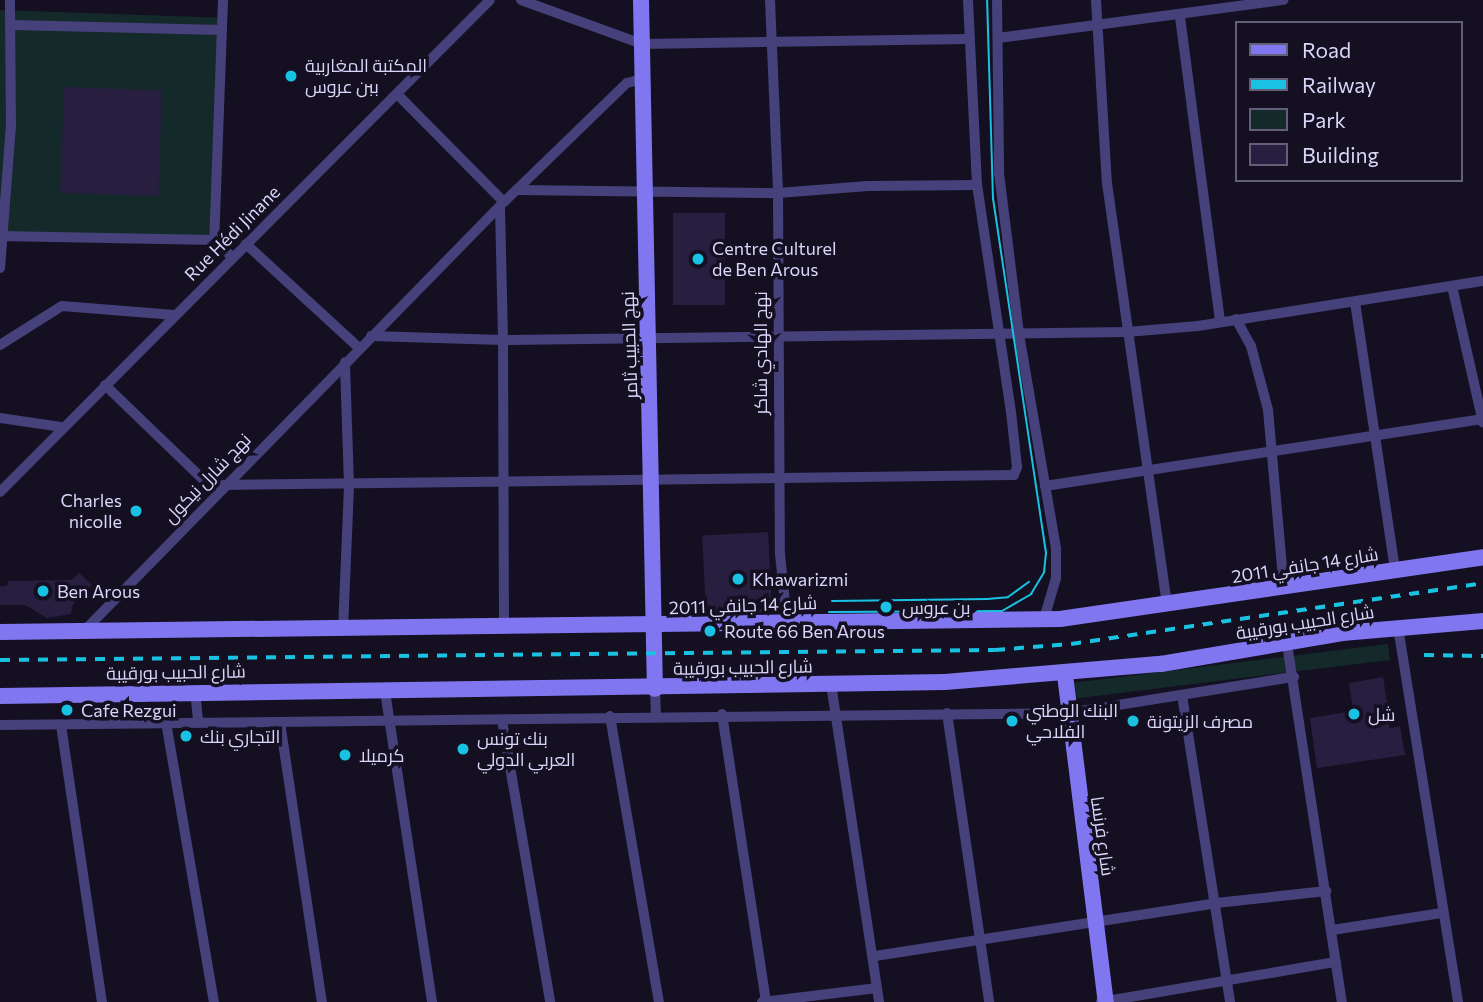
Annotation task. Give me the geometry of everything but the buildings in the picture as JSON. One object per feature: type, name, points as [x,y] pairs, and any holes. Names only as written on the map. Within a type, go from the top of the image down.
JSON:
[{"type":"street","points":[[0,268],[13,25],[10,0]]},
{"type":"street","points":[[214,240],[223,0]]},
{"type":"street","name":"Rue Hédi Jinane","points":[[0,492],[490,0]]},
{"type":"street","points":[[520,0],[642,44],[771,39],[968,39]]},
{"type":"street","name":"نهج الحبيب ثامر","points":[[641,0],[643,190],[653,480],[655,688]]},
{"type":"street","name":"نهج الهادي شاكر","points":[[770,0],[778,193],[776,335],[779,554],[788,622]]},
{"type":"street","points":[[105,385],[220,489],[653,480],[779,482],[1014,475],[1017,467],[977,185],[968,0]]},
{"type":"street","points":[[997,0],[999,173],[1019,334],[1056,549],[1055,578],[1044,619]]},
{"type":"street","points":[[1096,0],[1107,183],[1167,606]]},
{"type":"street","points":[[998,38],[1096,29],[1283,0]]},
{"type":"street","points":[[1180,17],[1220,322]]},
{"type":"street","points":[[13,25],[222,30]]},
{"type":"street","name":"نهج شارل نيكول","points":[[82,633],[220,489],[516,190],[627,83],[642,79]]},
{"type":"street","points":[[397,94],[502,205],[504,628]]},
{"type":"street","points":[[516,190],[778,193],[868,186],[977,185]]},
{"type":"street","points":[[3,236],[214,240],[232,257]]},
{"type":"street","points":[[246,244],[359,348]]},
{"type":"street","points":[[371,337],[503,340],[1127,332],[1220,322],[1483,281]]},
{"type":"street","points":[[1045,485],[1483,421],[1452,286]]},
{"type":"street","points":[[1355,302],[1395,570]]},
{"type":"street","points":[[0,345],[62,306],[175,315]]},
{"type":"street","points":[[1236,319],[1251,346],[1263,385],[1284,588]]},
{"type":"street","points":[[344,630],[349,485],[345,362]]},
{"type":"street","points":[[0,418],[62,427]]},
{"type":"street","name":"شارع 14 جانفي 2011","points":[[0,632],[653,627],[788,622],[1044,619],[1167,606],[1483,557]]},
{"type":"street","name":"شارع الحبيب بورقيبة","points":[[0,696],[195,691],[655,688],[1065,675],[1398,627],[1483,621]]},
{"type":"street","points":[[1398,627],[1458,1002]]},
{"type":"street","points":[[1287,644],[1342,1002]]},
{"type":"street","name":"شارع فرنسا","points":[[1065,675],[1104,1002]]},
{"type":"street","points":[[0,725],[390,722],[722,714],[1068,713],[1294,677]]},
{"type":"street","points":[[831,684],[875,956],[879,1002]]},
{"type":"street","points":[[655,688],[656,715]]},
{"type":"street","points":[[195,691],[198,722]]},
{"type":"street","points":[[385,691],[432,1002]]},
{"type":"street","points":[[1182,695],[1230,1002]]},
{"type":"street","points":[[947,713],[983,937],[989,1002]]},
{"type":"street","points":[[722,714],[766,1002]]},
{"type":"street","points":[[610,716],[659,1002]]},
{"type":"street","points":[[502,720],[550,1002]]},
{"type":"street","points":[[166,722],[214,1002]]},
{"type":"street","points":[[280,722],[322,1002]]},
{"type":"street","points":[[61,725],[102,1002]]},
{"type":"street","points":[[875,956],[983,937],[1096,924],[1216,903],[1326,891]]},
{"type":"street","points":[[1332,930],[1443,913]]},
{"type":"street","points":[[1104,1002],[1336,962]]},
{"type":"street","points":[[761,1002],[877,988]]},
{"type":"green space","points":[[0,10],[221,18],[213,244],[0,236]]},
{"type":"green space","points":[[1388,644],[1390,660],[1073,699],[1071,683]]},
{"type":"tram line","points":[[829,612],[1002,611],[1031,594],[1044,572],[1046,553],[993,199],[987,0]]},
{"type":"tram line","points":[[832,601],[1008,597],[1029,582]]},
{"type":"railway","points":[[0,660],[995,650],[1071,644],[1483,583]]},
{"type":"railway","points":[[1424,655],[1483,656]]},
{"type":"place","name":"المكتبة المغاربية ببن عروس","points":[[291,76]]},
{"type":"place","name":"Centre Culturel de Ben Arous","points":[[698,259]]},
{"type":"place","name":"Charles nicolle","points":[[136,511]]},
{"type":"place","name":"Khawarizmi","points":[[738,579]]},
{"type":"place","name":"Ben Arous","points":[[43,591]]},
{"type":"place","name":"بن عروس","points":[[886,607]]},
{"type":"place","name":"Route 66 Ben Arous","points":[[710,631]]},
{"type":"place","name":"Cafe Rezgui","points":[[67,710]]},
{"type":"place","name":"شل","points":[[1354,714]]},
{"type":"place","name":"البنك الوطني الفلاحي","points":[[1012,721]]},
{"type":"place","name":"مصرف الزيتونة","points":[[1133,721]]},
{"type":"place","name":"التجاري بنك","points":[[186,736]]},
{"type":"place","name":"بنك تونس العربي الدولي","points":[[463,749]]},
{"type":"place","name":"كرميلا","points":[[345,755]]}]
